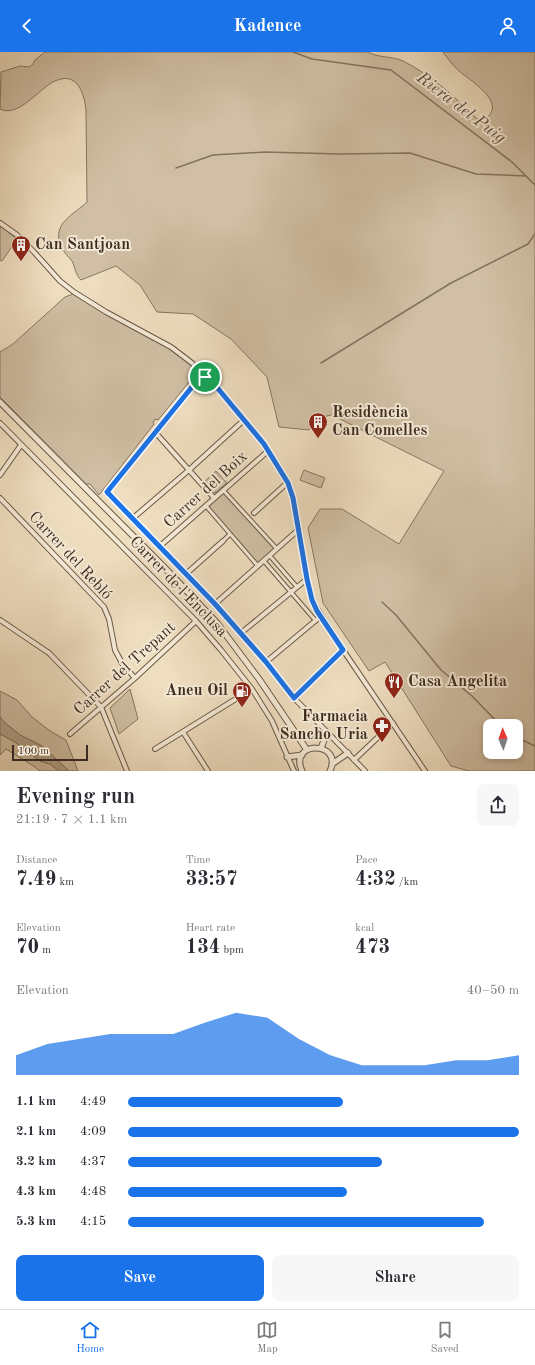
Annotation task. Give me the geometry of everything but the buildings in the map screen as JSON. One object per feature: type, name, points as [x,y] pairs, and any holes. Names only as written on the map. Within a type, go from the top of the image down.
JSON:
[{"type":"street","points":[[0,223],[17,235],[60,281],[74,292],[106,312],[171,347],[192,363],[205,377],[210,379],[244,420],[268,451],[288,483],[293,498],[312,600],[343,650],[425,771]]},
{"type":"street","points":[[205,377],[196,382],[107,492],[215,604],[266,662],[294,698],[365,771]]},
{"type":"street","points":[[0,402],[170,573],[217,623],[259,679],[307,750]]},
{"type":"street","points":[[132,519],[244,420]]},
{"type":"street","name":"Carrer de l'Enclusa","points":[[0,423],[196,621],[221,650],[252,690],[272,721],[294,771]]},
{"type":"street","points":[[155,432],[214,498]]},
{"type":"street","points":[[0,475],[21,445]]},
{"type":"street","name":"Carrer del Boix","points":[[159,547],[268,451]]},
{"type":"street","points":[[249,518],[288,483]]},
{"type":"street","points":[[223,490],[277,549]]},
{"type":"street","name":"Carrer del Rebló","points":[[0,498],[104,607],[109,619],[115,650],[123,665],[135,678]]},
{"type":"street","points":[[206,506],[258,566]]},
{"type":"street","points":[[215,604],[298,530]]},
{"type":"street","points":[[186,574],[230,534]]},
{"type":"street","points":[[270,556],[297,587]]},
{"type":"street","points":[[264,560],[316,621]]},
{"type":"street","points":[[241,633],[307,579]]},
{"type":"street","points":[[266,662],[321,616]]},
{"type":"street","points":[[0,620],[49,652],[101,707],[127,771]]},
{"type":"street","name":"Carrer del Trepant","points":[[70,734],[135,678],[196,621]]},
{"type":"street","points":[[294,698],[343,650]]},
{"type":"street","points":[[155,749],[252,690]]},
{"type":"street","points":[[354,760],[393,723]]},
{"type":"street","points":[[183,732],[208,771]]},
{"type":"street","points":[[321,748],[327,733]]},
{"type":"street","points":[[302,771],[300,764],[302,755],[307,750],[316,747],[328,752],[332,764],[330,771]]},
{"type":"street","points":[[332,764],[348,754]]},
{"type":"street","points":[[288,757],[302,755]]},
{"type":"shaded area","points":[[45,52],[368,52],[399,59],[423,73],[442,86],[476,118],[481,120],[487,118],[491,113],[491,101],[487,94],[457,69],[443,52],[535,52],[535,771],[469,771],[451,766],[385,662],[369,671],[323,603],[308,528],[320,509],[342,509],[399,544],[444,471],[332,415],[322,417],[309,430],[279,427],[267,377],[231,339],[193,314],[157,312],[140,285],[116,266],[81,280],[72,261],[62,248],[59,238],[59,231],[66,220],[87,202],[85,103],[81,90],[77,84],[68,79],[61,79],[47,86],[21,107],[7,111],[0,109],[1,72],[20,66],[29,67],[35,60]]},
{"type":"shaded area","points":[[0,225],[17,239],[2,261],[0,260]]},
{"type":"shaded area","points":[[73,294],[172,349],[198,370],[198,373],[158,420],[155,419],[153,422],[154,424],[99,495],[90,484],[86,484],[0,397],[0,352],[13,344],[65,297]]},
{"type":"shaded area","points":[[304,470],[325,478],[321,488],[300,480]]},
{"type":"shaded area","points":[[216,471],[227,483],[215,493],[205,481]]},
{"type":"shaded area","points":[[223,490],[277,549],[258,566],[206,506]]},
{"type":"shaded area","points":[[130,689],[138,719],[119,734],[110,708]]},
{"type":"shaded area","points":[[0,691],[17,700],[32,717],[50,731],[66,740],[78,771],[69,771],[42,746],[20,735],[4,722],[0,717]]},
{"type":"shaded area","points":[[0,717],[20,735],[42,746],[69,771],[59,771],[50,764],[40,761],[15,742],[0,734]]},
{"type":"shaded area","points":[[0,734],[15,742],[40,761],[50,764],[59,771],[40,771],[6,749],[0,755]]},
{"type":"waterway","name":"Riera del Puig","points":[[293,52],[312,59],[391,70],[512,162],[535,185]]},
{"type":"waterway","points":[[176,168],[213,155],[265,152],[340,154],[410,153],[476,174],[526,176]]},
{"type":"waterway","points":[[321,363],[451,283],[528,244],[535,234]]},
{"type":"waterway","points":[[382,602],[396,615],[441,670],[472,696],[494,719]]},
{"type":"waterway","points":[[523,740],[535,746]]},
{"type":"place","name":"Can Santjoan","points":[[21,262]]},
{"type":"place","name":"Residència Can Comelles","points":[[318,439]]},
{"type":"place","name":"Casa Angelita","points":[[394,699]]},
{"type":"place","name":"Aneu Oil","points":[[242,708]]},
{"type":"place","name":"Farmacia Sancho Uria","points":[[382,743]]},
{"type":"route","points":[[205,377],[210,379],[225,395],[259,437],[288,483],[296,510],[298,530],[310,594],[317,611],[343,650],[294,698],[266,662],[215,604],[107,492],[196,382],[205,377]]}]
